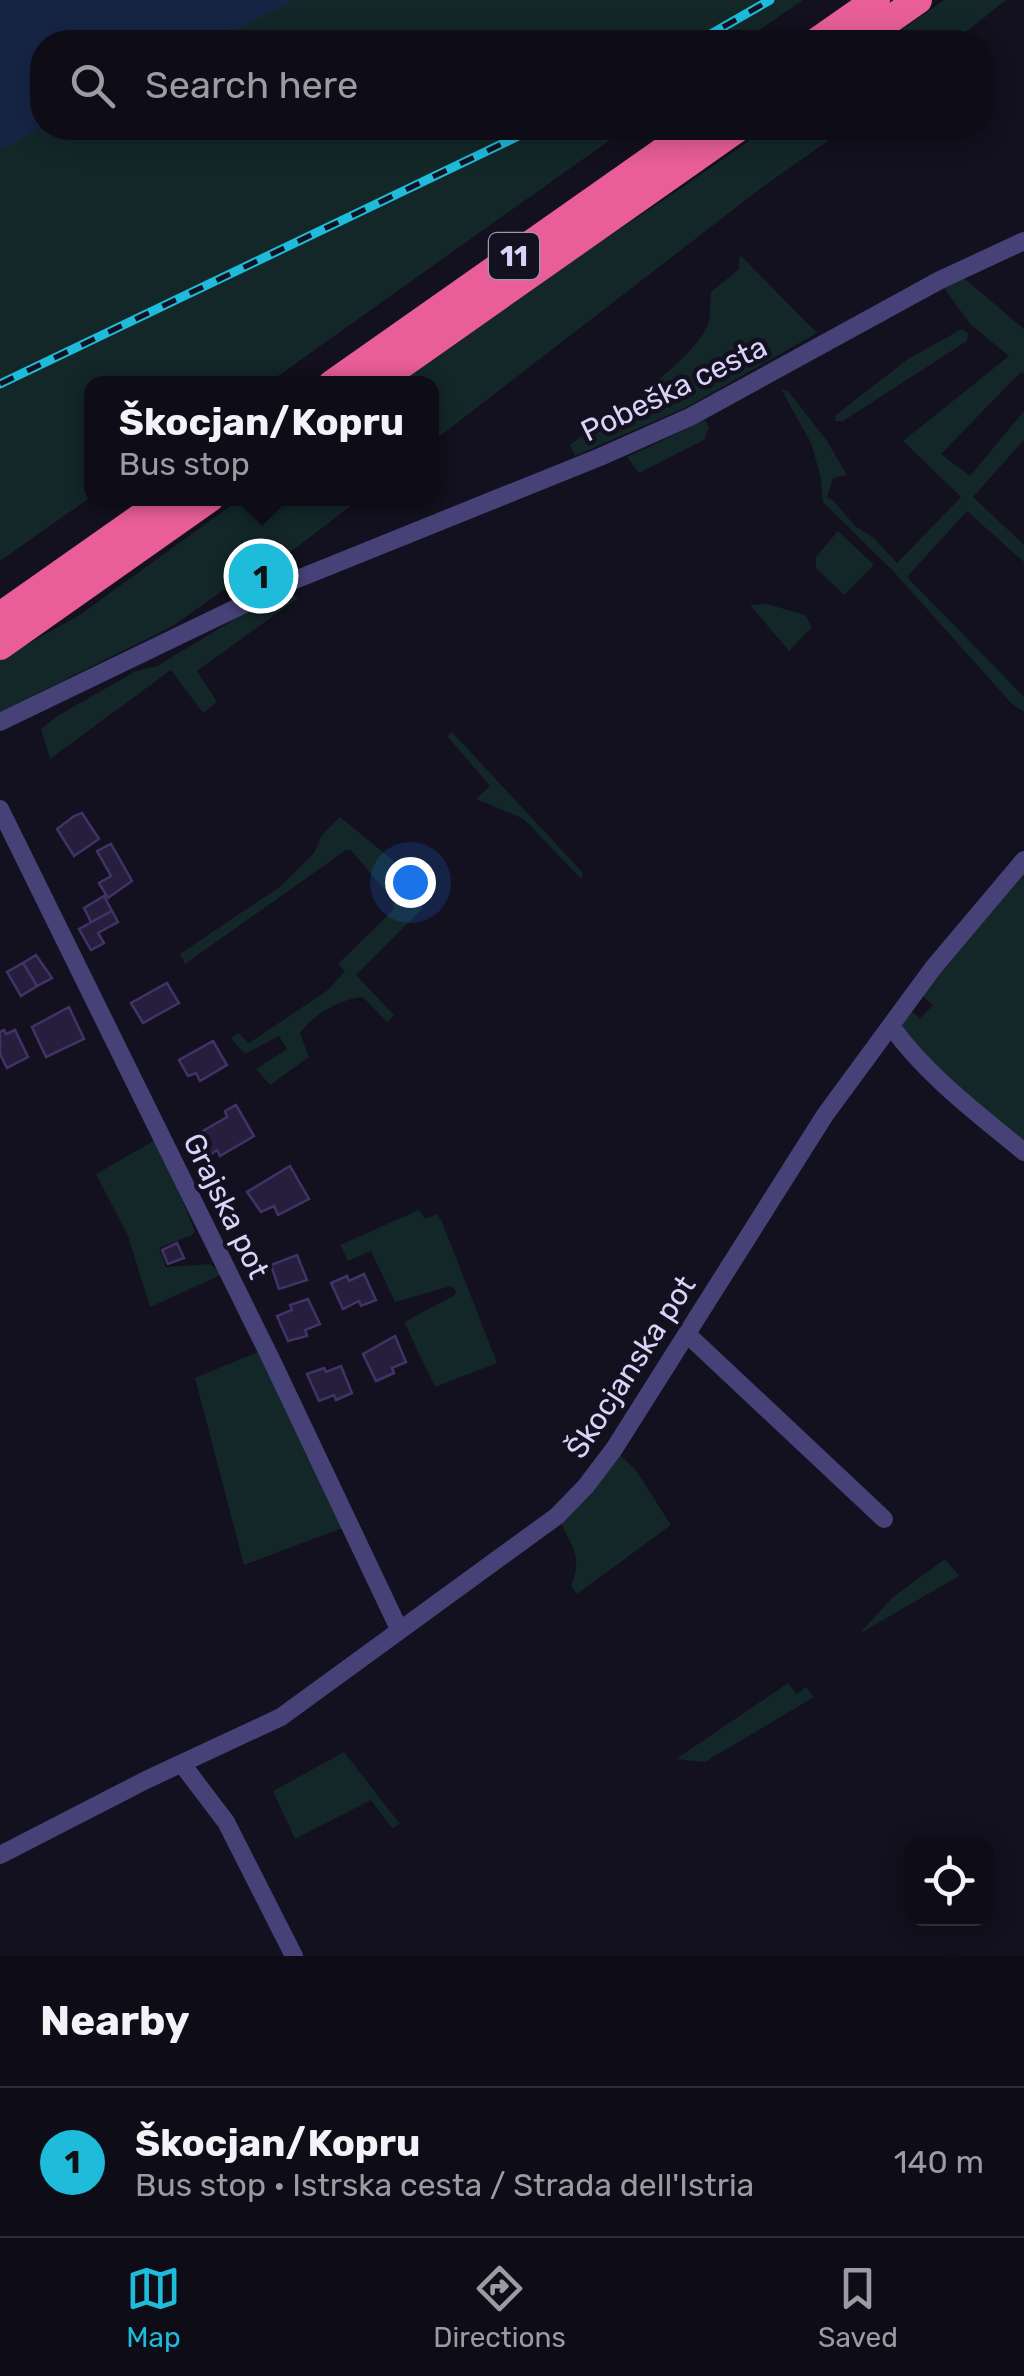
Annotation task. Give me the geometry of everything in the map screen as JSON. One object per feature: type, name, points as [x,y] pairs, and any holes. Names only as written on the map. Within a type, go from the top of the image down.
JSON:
[{"type":"highway","points":[[833,30],[876,0]]},
{"type":"highway","points":[[875,30],[918,0]]},
{"type":"highway","name":"11","points":[[343,376],[679,140]]},
{"type":"highway","name":"11","points":[[385,376],[721,140]]},
{"type":"highway","points":[[0,616],[157,506]]},
{"type":"highway","points":[[0,646],[199,506]]},
{"type":"street","name":"Pobeška cesta","points":[[0,722],[337,561],[600,457],[690,417],[940,280],[1024,242]]},
{"type":"street","name":"Grajska pot","points":[[0,809],[263,1342],[399,1629]]},
{"type":"street","name":"Škocjanska pot","points":[[0,1855],[281,1717],[556,1516],[586,1486],[614,1449],[825,1115],[933,968],[1024,860]]},
{"type":"street","points":[[890,1026],[953,1094],[1024,1152]]},
{"type":"street","points":[[687,1334],[884,1519]]},
{"type":"street","points":[[182,1764],[226,1822],[294,1956]]},
{"type":"green space","points":[[0,0],[803,0],[759,30],[30,30],[30,140],[610,140],[278,376],[84,376],[84,502],[0,561]]},
{"type":"green space","points":[[944,0],[1006,0],[968,30],[902,30]]},
{"type":"green space","points":[[749,140],[829,140],[439,437],[439,376],[409,376]]},
{"type":"green space","points":[[740,255],[817,333],[687,407],[575,456],[570,445],[668,372],[700,339],[709,320],[711,292],[739,269]]},
{"type":"green space","points":[[964,278],[1024,329],[1024,374],[1021,372],[941,454],[970,476],[1024,411],[1024,440],[973,497],[1024,545],[1024,562],[967,511],[907,577],[1024,697],[1024,712],[1011,703],[894,572],[823,502],[811,443],[781,389],[789,392],[827,441],[847,475],[833,478],[827,498],[897,563],[961,497],[903,441],[1009,356],[971,325],[944,288]]},
{"type":"green space","points":[[962,329],[968,334],[967,341],[843,421],[835,421],[836,415],[908,359]]},
{"type":"green space","points":[[705,420],[709,427],[704,440],[639,473],[627,457]]},
{"type":"green space","points":[[230,506],[351,506],[280,560],[222,591],[173,626],[0,712],[0,660],[81,614]]},
{"type":"green space","points":[[838,531],[874,565],[844,595],[816,568],[816,557]]},
{"type":"green space","points":[[289,591],[298,598],[197,671],[217,702],[203,713],[171,670],[50,759],[41,729],[57,716],[136,671],[157,666],[260,604]]},
{"type":"green space","points":[[767,604],[805,615],[812,627],[789,651],[750,605]]},
{"type":"green space","points":[[452,732],[583,873],[581,879],[524,819],[476,799],[490,786],[447,736]]},
{"type":"green space","points":[[340,817],[395,862],[423,908],[356,975],[394,1015],[387,1022],[363,997],[328,1009],[300,1033],[309,1057],[270,1085],[256,1069],[287,1049],[279,1036],[245,1054],[231,1038],[238,1033],[249,1043],[328,990],[345,971],[338,964],[394,909],[392,899],[351,850],[346,850],[185,964],[180,954],[281,886],[314,853],[322,835]]},
{"type":"green space","points":[[1024,868],[1024,1144],[924,1058],[901,1024],[908,1008],[920,1018],[933,1005],[920,994]]},
{"type":"green space","points":[[157,1139],[195,1231],[159,1248],[166,1267],[210,1264],[223,1274],[150,1307],[128,1236],[96,1174]]},
{"type":"green space","points":[[419,1210],[425,1219],[437,1214],[442,1222],[497,1363],[435,1387],[404,1322],[455,1295],[456,1290],[451,1286],[395,1302],[371,1251],[348,1261],[340,1245]]},
{"type":"green space","points":[[260,1351],[345,1527],[244,1565],[195,1378]]},
{"type":"green space","points":[[620,1455],[635,1469],[671,1525],[577,1594],[571,1586],[576,1567],[574,1552],[560,1521]]},
{"type":"green space","points":[[945,1559],[959,1576],[859,1634],[892,1598]]},
{"type":"green space","points":[[788,1683],[797,1694],[806,1687],[814,1697],[705,1762],[676,1759]]},
{"type":"green space","points":[[344,1752],[400,1824],[392,1828],[371,1800],[295,1839],[273,1791]]},
{"type":"water","points":[[0,0],[295,0],[234,30],[30,30],[30,134],[0,150]]},
{"type":"building","points":[[82,813],[99,839],[74,856],[57,829]]},
{"type":"building","points":[[111,844],[132,881],[108,898],[99,883],[111,876],[97,851]]},
{"type":"building","points":[[104,896],[112,911],[91,922],[84,908]]},
{"type":"building","points":[[112,911],[118,922],[98,933],[104,943],[91,950],[79,929]]},
{"type":"building","points":[[36,955],[52,978],[37,986],[23,963]]},
{"type":"building","points":[[23,963],[37,986],[21,996],[7,972]]},
{"type":"building","points":[[167,983],[179,1003],[143,1023],[131,1003]]},
{"type":"building","points":[[69,1007],[84,1039],[46,1057],[32,1027]]},
{"type":"building","points":[[4,1030],[6,1034],[15,1030],[28,1057],[7,1068],[0,1054],[0,1032]]},
{"type":"building","points":[[213,1041],[227,1065],[200,1081],[196,1073],[188,1076],[179,1060]]},
{"type":"building","points":[[236,1105],[254,1136],[220,1156],[217,1150],[204,1159],[191,1138],[227,1117],[225,1111]]},
{"type":"building","points":[[290,1166],[309,1199],[278,1215],[274,1206],[261,1212],[247,1192]]},
{"type":"building","points":[[177,1243],[184,1258],[168,1264],[162,1250]]},
{"type":"building","points":[[297,1255],[307,1280],[279,1289],[271,1265]]},
{"type":"building","points":[[364,1274],[376,1300],[361,1306],[359,1301],[343,1309],[331,1283]]},
{"type":"building","points":[[308,1299],[320,1324],[305,1330],[307,1336],[288,1341],[277,1316],[292,1310],[290,1305]]},
{"type":"building","points":[[395,1336],[406,1362],[376,1381],[363,1354]]},
{"type":"building","points":[[341,1366],[352,1393],[336,1400],[334,1395],[319,1401],[307,1374]]},
{"type":"railway","points":[[718,30],[770,0]]},
{"type":"railway","points":[[0,384],[510,140]]},
{"type":"place","name":"Škocjan/Kopru","points":[[261,576]]}]
